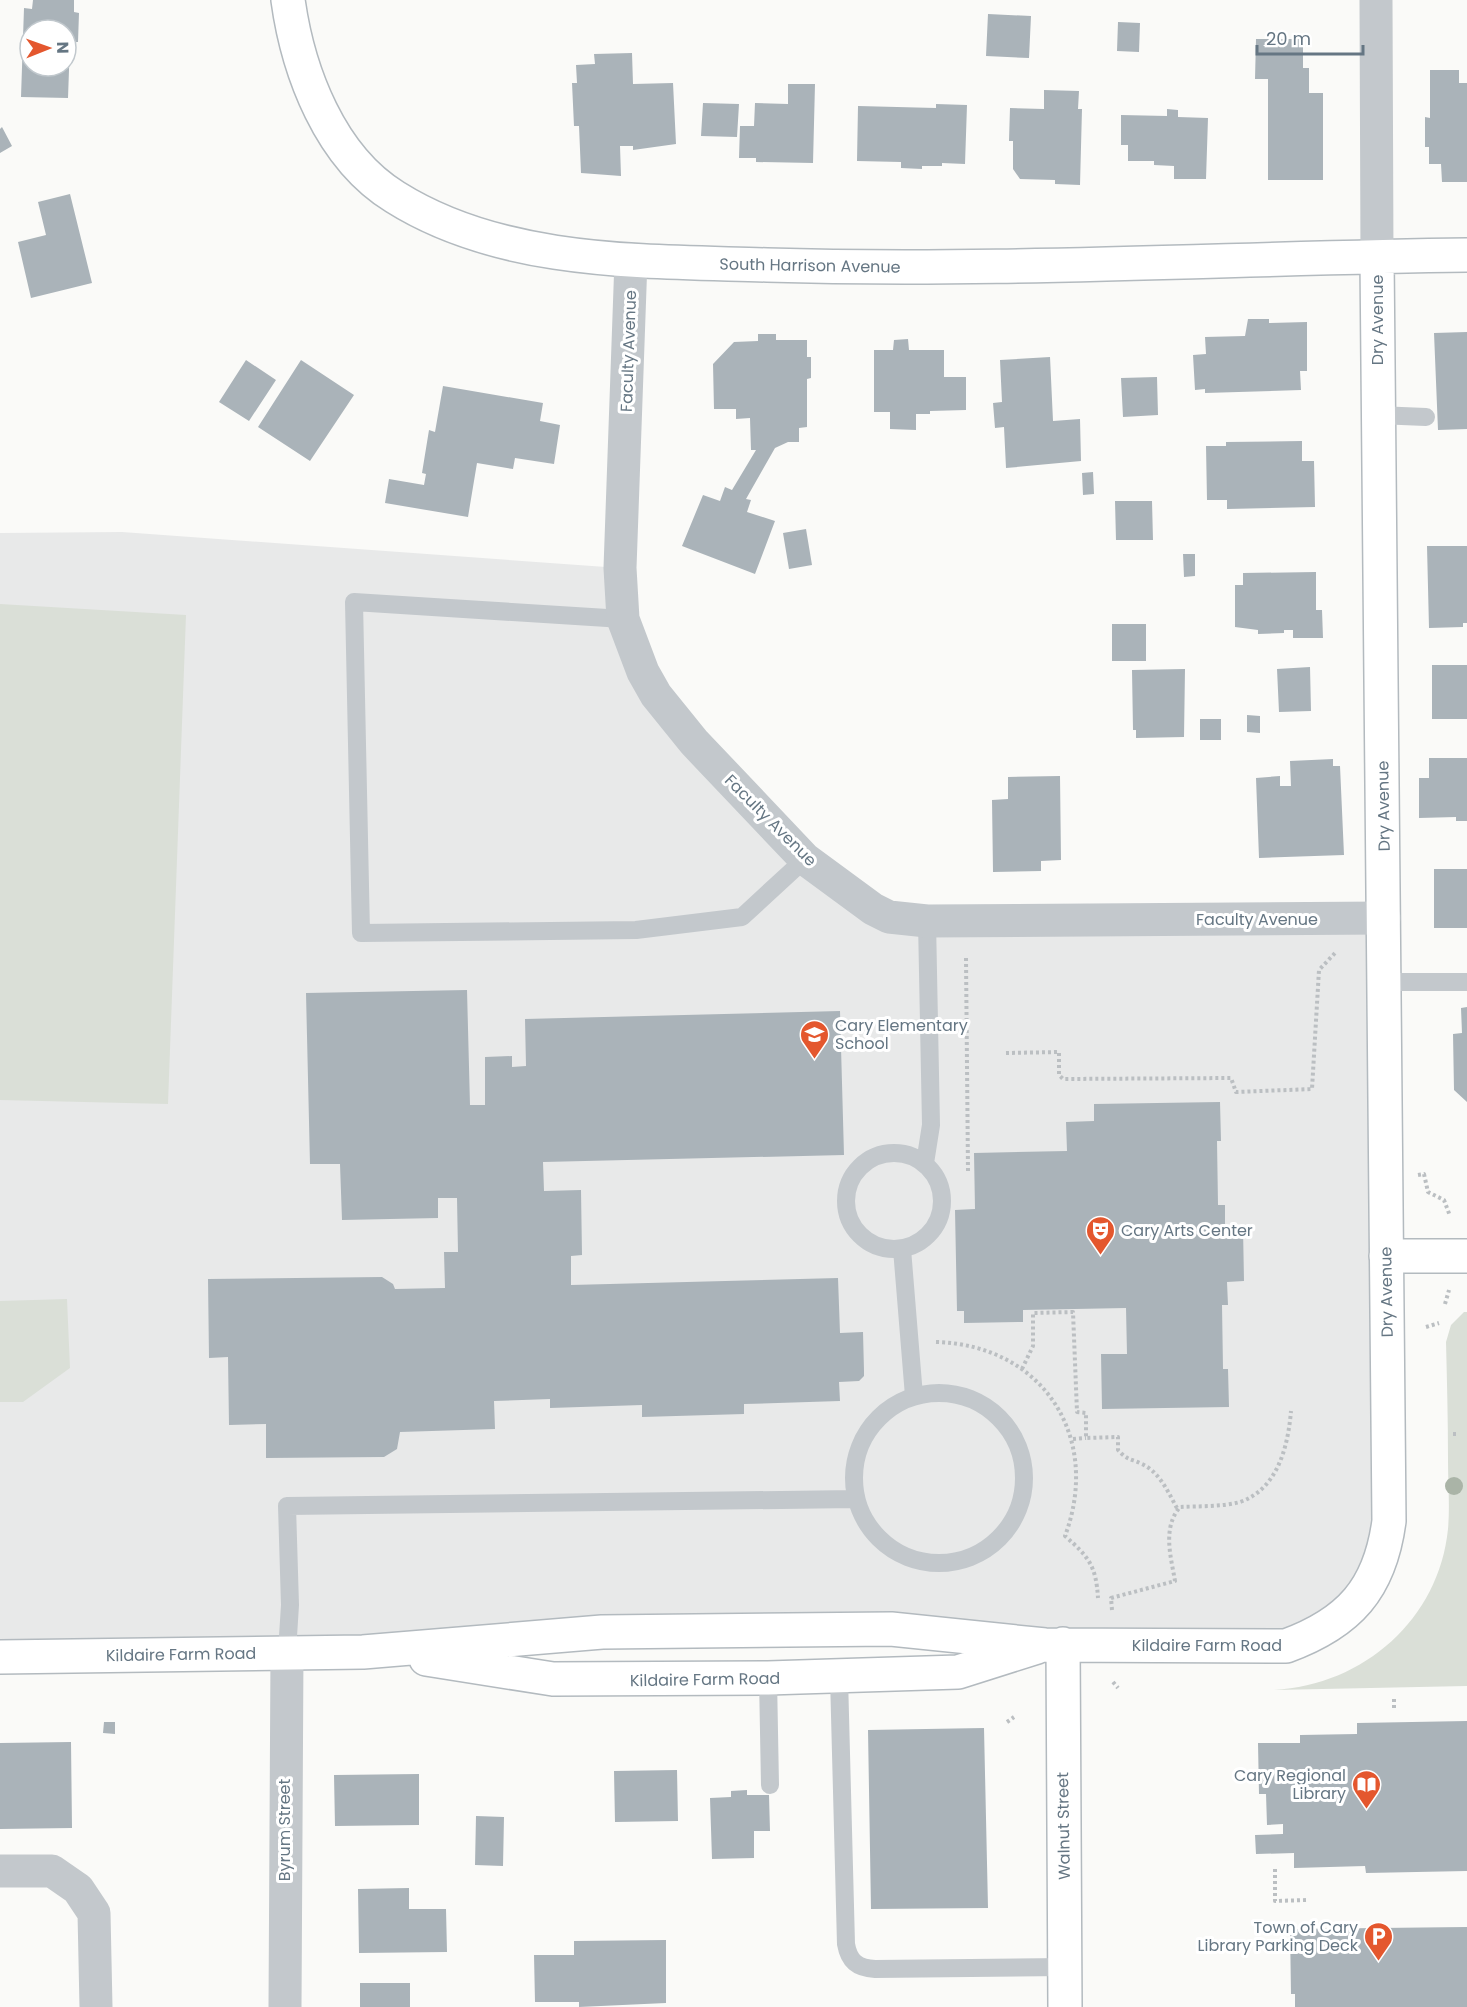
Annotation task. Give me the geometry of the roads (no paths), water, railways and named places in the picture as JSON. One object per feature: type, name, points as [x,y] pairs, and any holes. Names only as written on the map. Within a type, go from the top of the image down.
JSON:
[{"type":"main road","name":"South Harrison Avenue","points":[[288,0],[293,37],[318,103],[353,157],[391,195],[451,227],[532,247],[631,260],[870,268],[1467,255]]},
{"type":"main road","name":"Dry Avenue","points":[[1357,1605],[1385,1551],[1389,1521],[1377,258]]},
{"type":"main road","points":[[1386,1256],[1467,1256]]},
{"type":"main road","name":"Kildaire Farm Road","points":[[0,1657],[363,1652],[602,1632],[703,1630],[891,1629],[1054,1644],[1286,1646],[1310,1638],[1357,1605]]},
{"type":"main road","name":"Kildaire Farm Road","points":[[363,1652],[438,1660],[553,1679],[768,1678],[958,1672],[1054,1644]]},
{"type":"main road","name":"Walnut Street","points":[[1054,1644],[1065,2007]]},
{"type":"street","name":"Dry Avenue","points":[[1376,0],[1377,258]]},
{"type":"street","name":"Faculty Avenue","points":[[631,260],[620,568],[623,619],[643,672],[656,695],[694,742],[805,859],[873,909],[889,917],[927,921],[1384,918]]},
{"type":"street","name":"Byrum Street","points":[[285,2007],[287,1652]]},
{"type":"street","points":[[0,1871],[52,1871],[78,1889],[94,1914],[96,2007]]},
{"type":"lane","points":[[1377,415],[1426,417]]},
{"type":"lane","points":[[623,619],[354,602],[361,933],[636,930],[742,917],[805,859]]},
{"type":"lane","points":[[925,1163],[931,1125],[927,921]]},
{"type":"lane","points":[[1383,982],[1467,982]]},
{"type":"lane","points":[[896,1152],[911,1155],[925,1163],[936,1175],[942,1190],[939,1221],[917,1244],[902,1249],[886,1249],[870,1243],[858,1233],[849,1219],[846,1204],[848,1187],[855,1173],[866,1162],[880,1154],[896,1152]]},
{"type":"lane","points":[[902,1249],[914,1396]]},
{"type":"lane","points":[[943,1392],[972,1398],[996,1414],[1014,1437],[1023,1464],[1023,1494],[1013,1521],[995,1544],[970,1558],[942,1564],[913,1560],[887,1547],[867,1526],[855,1498],[853,1473],[859,1447],[872,1424],[891,1407],[914,1396],[943,1392]]},
{"type":"lane","points":[[287,1652],[290,1605],[287,1506],[855,1498]]},
{"type":"lane","points":[[839,1677],[846,1944],[852,1960],[858,1966],[875,1969],[1065,1967]]},
{"type":"lane","points":[[768,1678],[770,1785]]},
{"type":"place","name":"Cary Elementary School","points":[[814,1060]]},
{"type":"place","name":"Cary Arts Center","points":[[1100,1256]]},
{"type":"place","name":"Cary Regional Library","points":[[1367,1810]]},
{"type":"place","name":"Town of Cary Library Parking Deck","points":[[1379,1962]]}]
